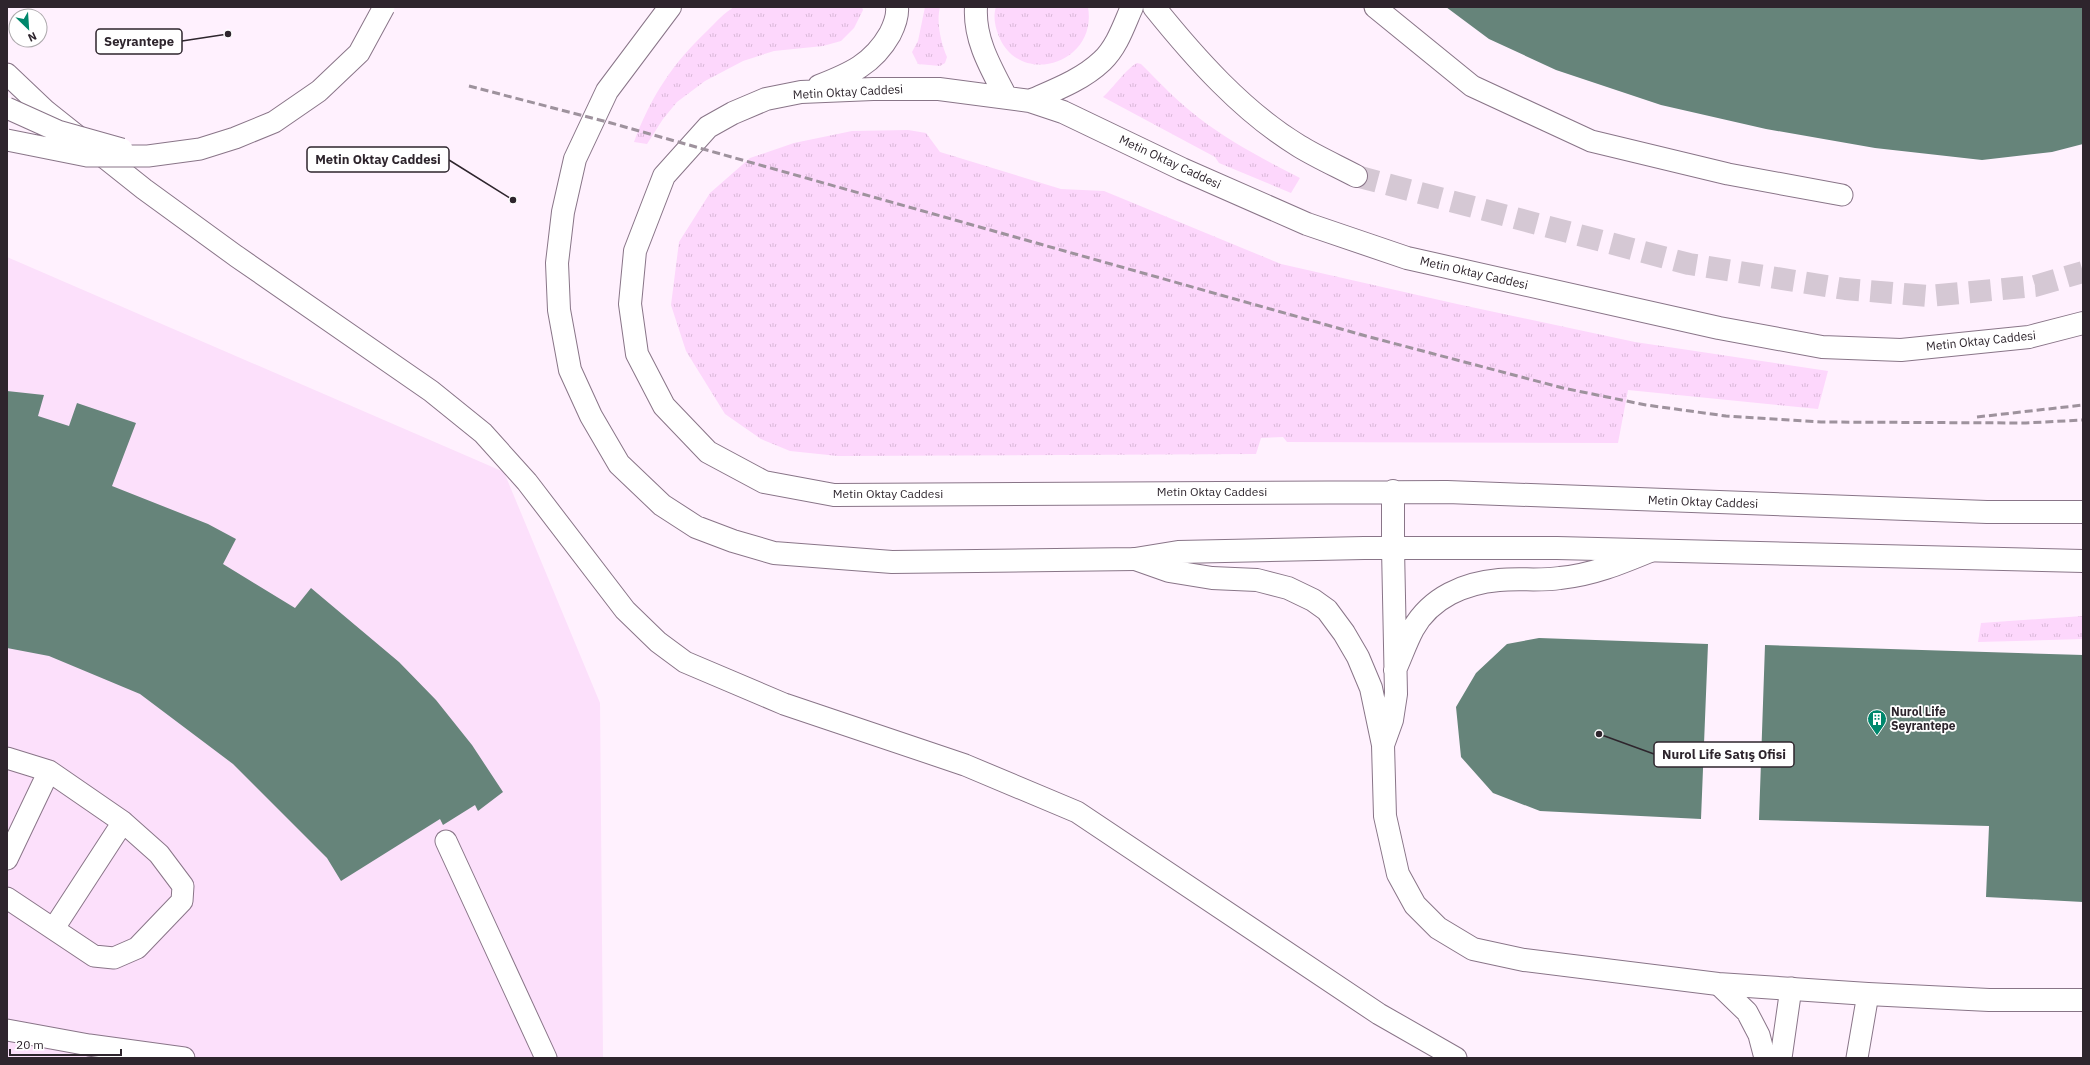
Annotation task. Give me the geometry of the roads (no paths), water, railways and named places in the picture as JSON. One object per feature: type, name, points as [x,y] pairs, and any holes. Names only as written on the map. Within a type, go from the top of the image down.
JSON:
[{"type":"main road","points":[[670,7],[607,90],[575,159],[563,212],[557,263],[559,310],[570,370],[591,416],[619,464],[662,505],[696,527],[733,541],[774,553],[892,562],[1136,559],[1178,552],[1393,548],[1557,548],[2083,561]]},
{"type":"main road","points":[[801,92],[844,76],[866,63],[883,45],[890,33],[893,27],[897,7]]},
{"type":"main road","points":[[976,7],[975,22],[984,54],[1006,97]]},
{"type":"main road","points":[[1030,101],[1070,83],[1103,60],[1118,38],[1132,7]]},
{"type":"main road","points":[[1154,7],[1185,45],[1241,102],[1299,146],[1356,176]]},
{"type":"main road","name":"Metin Oktay Caddesi","points":[[2083,323],[2029,337],[1901,350],[1822,347],[1719,328],[1407,258],[1307,224],[1182,169],[1084,122],[1030,101],[938,90],[873,89],[801,92],[766,99],[733,113],[708,127],[664,176],[648,213],[635,251],[630,304],[637,354],[664,406],[708,452],[764,482],[834,495],[1393,491],[1987,512],[2083,512]]},
{"type":"main road","points":[[1383,745],[1392,720],[1396,694],[1393,491]]},
{"type":"main road","points":[[1395,670],[1413,629],[1423,615],[1440,599],[1467,585],[1500,579],[1560,578],[1604,569],[1650,551]]},
{"type":"main road","points":[[1136,559],[1169,571],[1212,578],[1257,580],[1288,588],[1313,600],[1327,610],[1344,633],[1358,657],[1371,688],[1383,745],[1385,816],[1398,874],[1415,905],[1438,928],[1473,949],[1524,960],[1718,984],[1989,1000],[2083,1000]]},
{"type":"lane","points":[[7,140],[87,156],[148,156],[200,149],[235,138],[274,122],[319,91],[359,53],[384,7]]},
{"type":"lane","points":[[1375,7],[1472,86],[1590,141],[1728,174],[1842,195]]},
{"type":"lane","points":[[7,74],[46,111],[144,189],[236,256],[432,391],[483,433],[527,482],[625,610],[658,642],[685,662],[784,704],[965,764],[1077,812],[1379,1014],[1456,1058]]},
{"type":"lane","points":[[7,108],[58,131],[148,156]]},
{"type":"lane","points":[[7,758],[49,771],[123,822],[159,854],[183,886],[182,901],[137,948],[114,958],[94,956],[7,898]]},
{"type":"lane","points":[[7,859],[49,771]]},
{"type":"lane","points":[[54,928],[123,822]]},
{"type":"lane","points":[[446,841],[546,1058]]},
{"type":"lane","points":[[1718,984],[1747,1012],[1759,1035],[1765,1058]]},
{"type":"lane","points":[[1781,1058],[1791,988]]},
{"type":"lane","points":[[1857,1058],[1868,994]]},
{"type":"lane","points":[[7,1030],[89,1045],[184,1058]]},
{"type":"tunnel","points":[[1356,176],[1689,264],[1845,289],[1929,296],[2035,286],[2083,272]]},
{"type":"railway","points":[[469,86],[611,123],[1366,336],[1563,388],[1646,405],[1726,416],[1821,422],[2026,423],[2083,420]]},
{"type":"railway","points":[[1977,417],[2083,405]]},
{"type":"place","name":"Seyrantepe","points":[[228,34]]},
{"type":"place","name":"Metin Oktay Caddesi","points":[[513,200]]},
{"type":"place","name":"Nurol Life Satış Ofisi","points":[[1599,734]]},
{"type":"place","name":"Nurol Life Seyrantepe","points":[[1877,736]]}]
